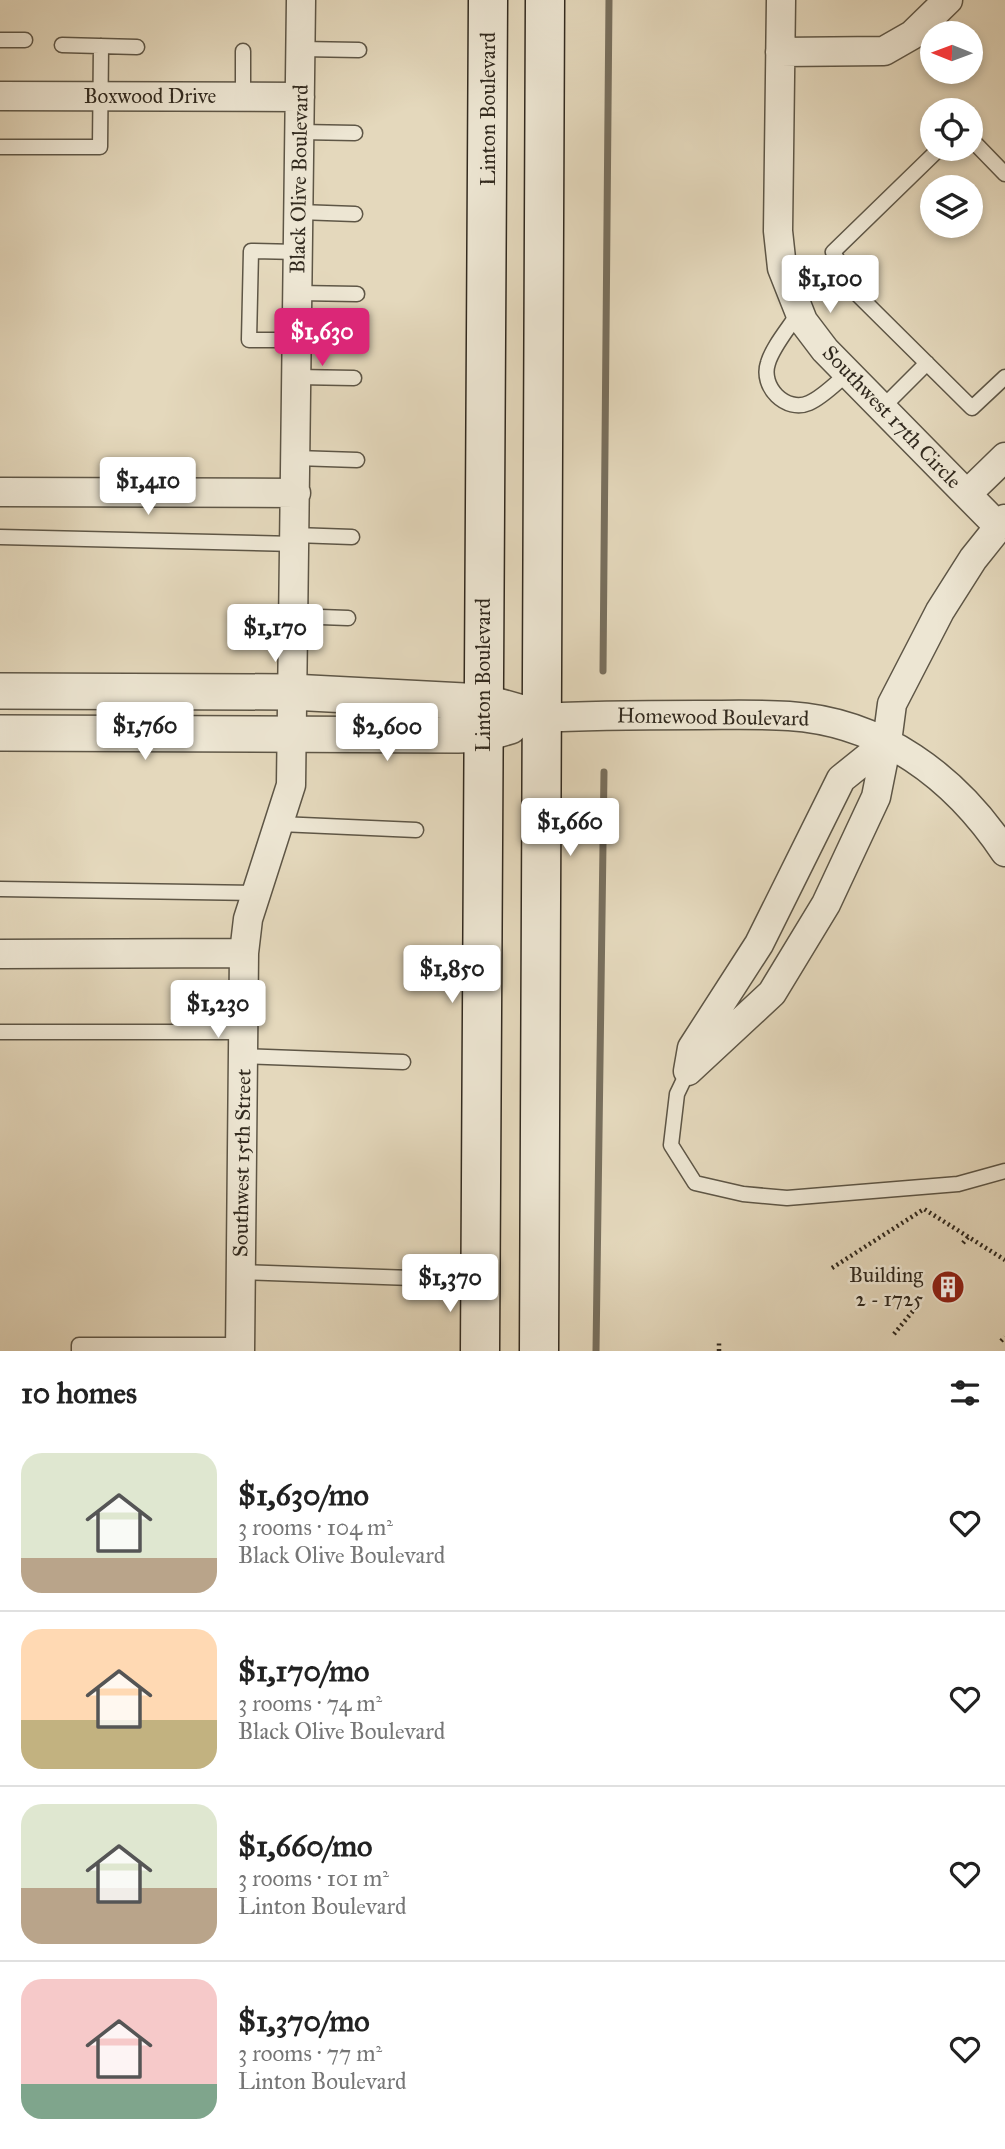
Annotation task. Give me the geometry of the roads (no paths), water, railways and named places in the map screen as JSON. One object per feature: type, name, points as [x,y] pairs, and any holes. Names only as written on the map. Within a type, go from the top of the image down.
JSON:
[{"type":"main road","name":"Linton Boulevard","points":[[480,1351],[488,0]]},
{"type":"main road","points":[[540,1351],[540,718],[545,0]]},
{"type":"street","name":"Black Olive Boulevard","points":[[291,735],[301,0]]},
{"type":"street","name":"Southwest 17th Circle","points":[[781,0],[779,250],[787,287],[799,312],[825,350],[967,494],[1002,523]]},
{"type":"street","points":[[780,52],[884,51],[912,35],[948,0]]},
{"type":"street","name":"Boxwood Drive","points":[[0,96],[300,97]]},
{"type":"street","points":[[967,494],[1005,457]]},
{"type":"street","points":[[0,492],[296,493]]},
{"type":"street","points":[[688,1071],[772,993],[826,904],[876,797],[892,704],[921,647],[973,559],[1002,523]]},
{"type":"street","name":"Homewood Boulevard","points":[[0,691],[291,692],[483,718]]},
{"type":"street","name":"Homewood Boulevard","points":[[0,733],[291,735],[483,718],[593,715],[790,716],[828,721],[887,742],[942,777],[970,804],[1005,852]]},
{"type":"street","name":"Southwest 15th Street","points":[[240,1348],[244,953],[248,919],[281,824],[291,785],[291,735]]},
{"type":"street","points":[[688,1071],[692,1048],[759,944],[841,779],[887,742]]},
{"type":"street","points":[[0,954],[244,953]]},
{"type":"lane","points":[[0,40],[25,40]]},
{"type":"lane","points":[[62,45],[137,47]]},
{"type":"lane","points":[[0,147],[100,148],[101,46]]},
{"type":"lane","points":[[301,49],[359,50]]},
{"type":"lane","points":[[243,51],[243,97]]},
{"type":"lane","points":[[300,132],[355,133]]},
{"type":"lane","points":[[983,151],[1005,174]]},
{"type":"lane","points":[[927,161],[833,252],[858,295],[972,408],[1005,377]]},
{"type":"lane","points":[[299,212],[355,214]]},
{"type":"lane","points":[[298,252],[251,251],[249,340],[298,340]]},
{"type":"lane","points":[[298,293],[358,294]]},
{"type":"lane","points":[[799,312],[768,363],[766,373],[773,393],[790,404],[811,403],[848,373]]},
{"type":"lane","points":[[883,408],[927,363]]},
{"type":"lane","points":[[297,377],[354,377]]},
{"type":"lane","points":[[296,458],[356,460]]},
{"type":"lane","points":[[0,537],[352,537]]},
{"type":"lane","points":[[293,616],[348,618]]},
{"type":"lane","points":[[281,824],[416,830]]},
{"type":"lane","points":[[0,889],[257,893]]},
{"type":"lane","points":[[0,1032],[243,1044],[403,1062]]},
{"type":"lane","points":[[688,1071],[677,1094],[671,1145],[695,1183],[743,1194],[787,1198],[958,1185],[1005,1171]]},
{"type":"lane","points":[[241,1272],[412,1278]]},
{"type":"lane","name":"Southwest 15th Street","points":[[79,1351],[79,1345],[240,1348]]},
{"type":"waterway","points":[[603,671],[609,0]]},
{"type":"waterway","points":[[596,1351],[604,772]]},
{"type":"place","name":"Building 2 - 1725","points":[[948,1287]]}]
